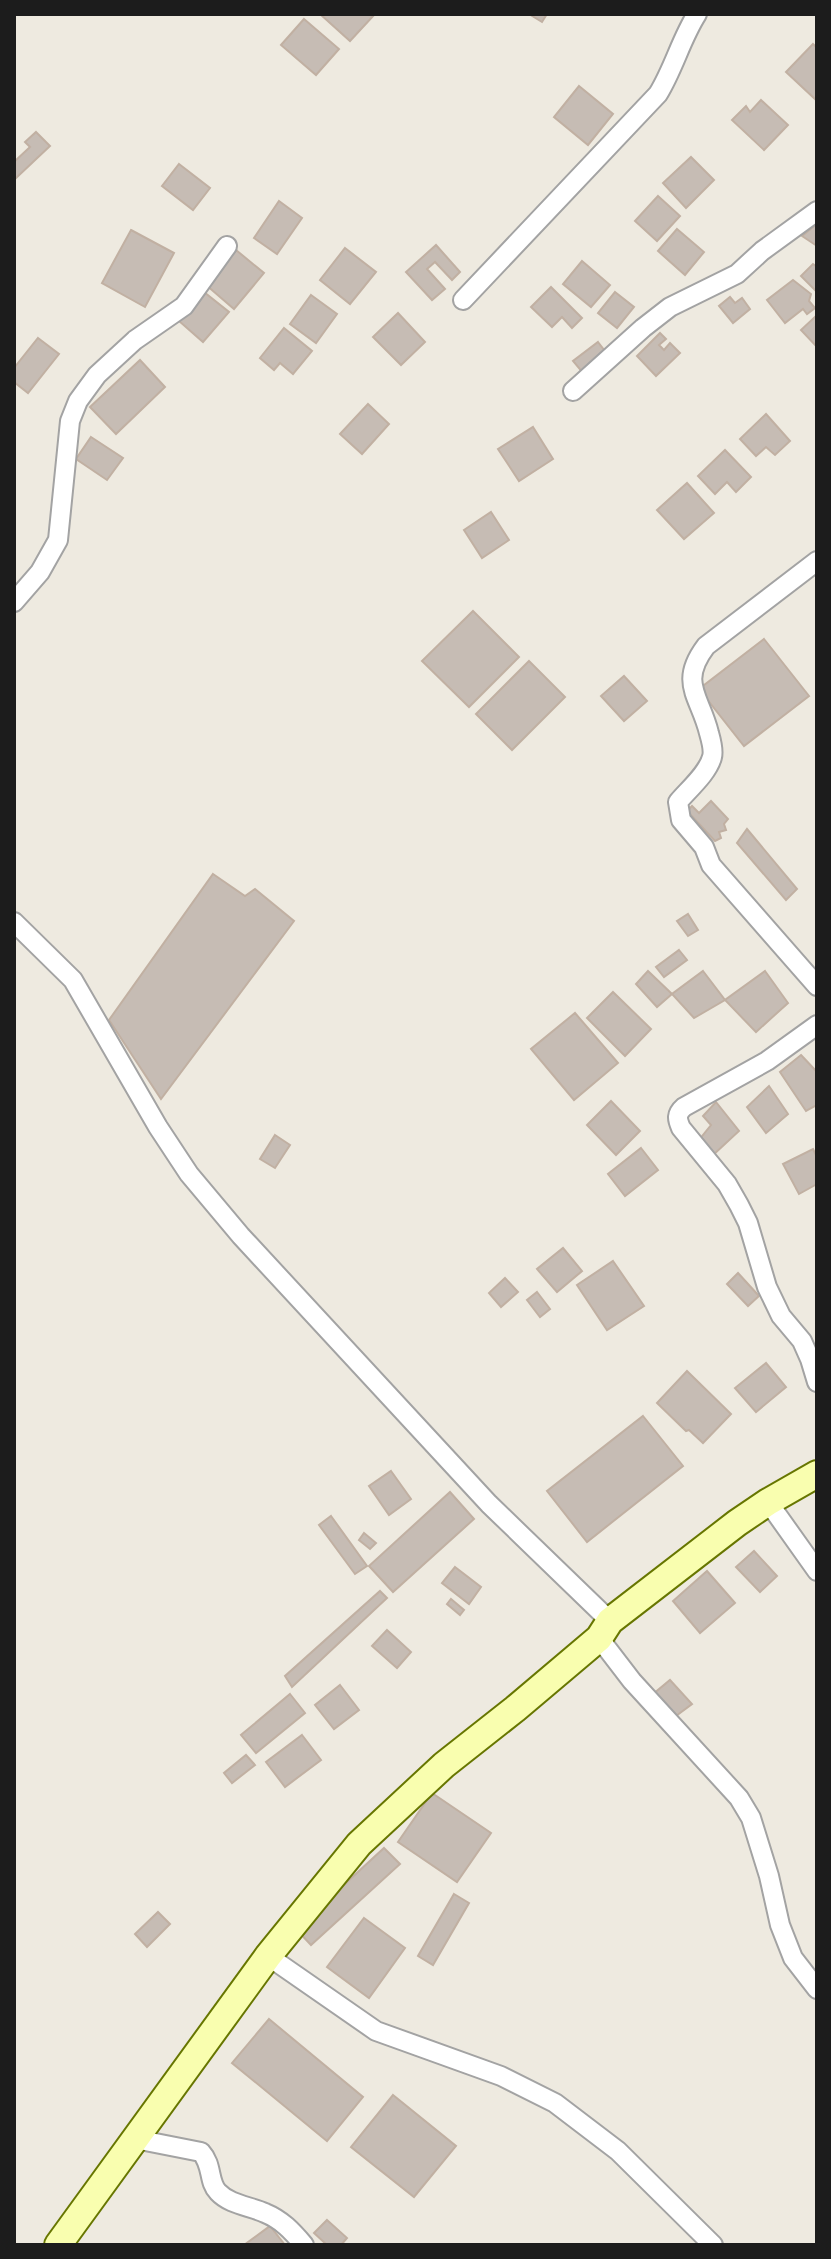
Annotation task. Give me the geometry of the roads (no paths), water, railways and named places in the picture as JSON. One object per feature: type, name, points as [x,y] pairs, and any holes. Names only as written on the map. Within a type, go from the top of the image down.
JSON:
[{"type":"street","points":[[463,300],[658,94],[697,14]]},
{"type":"street","points":[[573,391],[670,307],[737,274],[762,251],[817,211]]},
{"type":"street","points":[[14,602],[40,572],[58,540],[70,421],[78,401],[97,375],[135,340],[184,306],[227,246]]},
{"type":"street","points":[[817,561],[706,646],[697,658],[692,673],[692,689],[707,726],[712,758],[678,802],[681,820],[704,847],[711,865],[817,986]]},
{"type":"street","points":[[14,922],[73,980],[158,1127],[189,1174],[322,1325],[604,1630],[632,1681],[739,1798],[751,1818],[780,1925],[793,1958],[817,1989]]},
{"type":"street","points":[[817,1025],[767,1061],[684,1107],[677,1120],[727,1184],[739,1205],[748,1223],[767,1287],[781,1316],[802,1341],[817,1382]]},
{"type":"street","points":[[58,2245],[268,1956],[359,1844],[444,1765],[515,1709],[604,1630],[737,1523],[817,1474]]},
{"type":"street","points":[[768,1502],[817,1571]]},
{"type":"street","points":[[268,1956],[376,2031],[501,2076],[555,2103],[618,2151],[713,2245]]},
{"type":"street","points":[[135,2139],[201,2152],[207,2159],[213,2185],[218,2192],[229,2200],[266,2213],[288,2225],[304,2245]]}]
